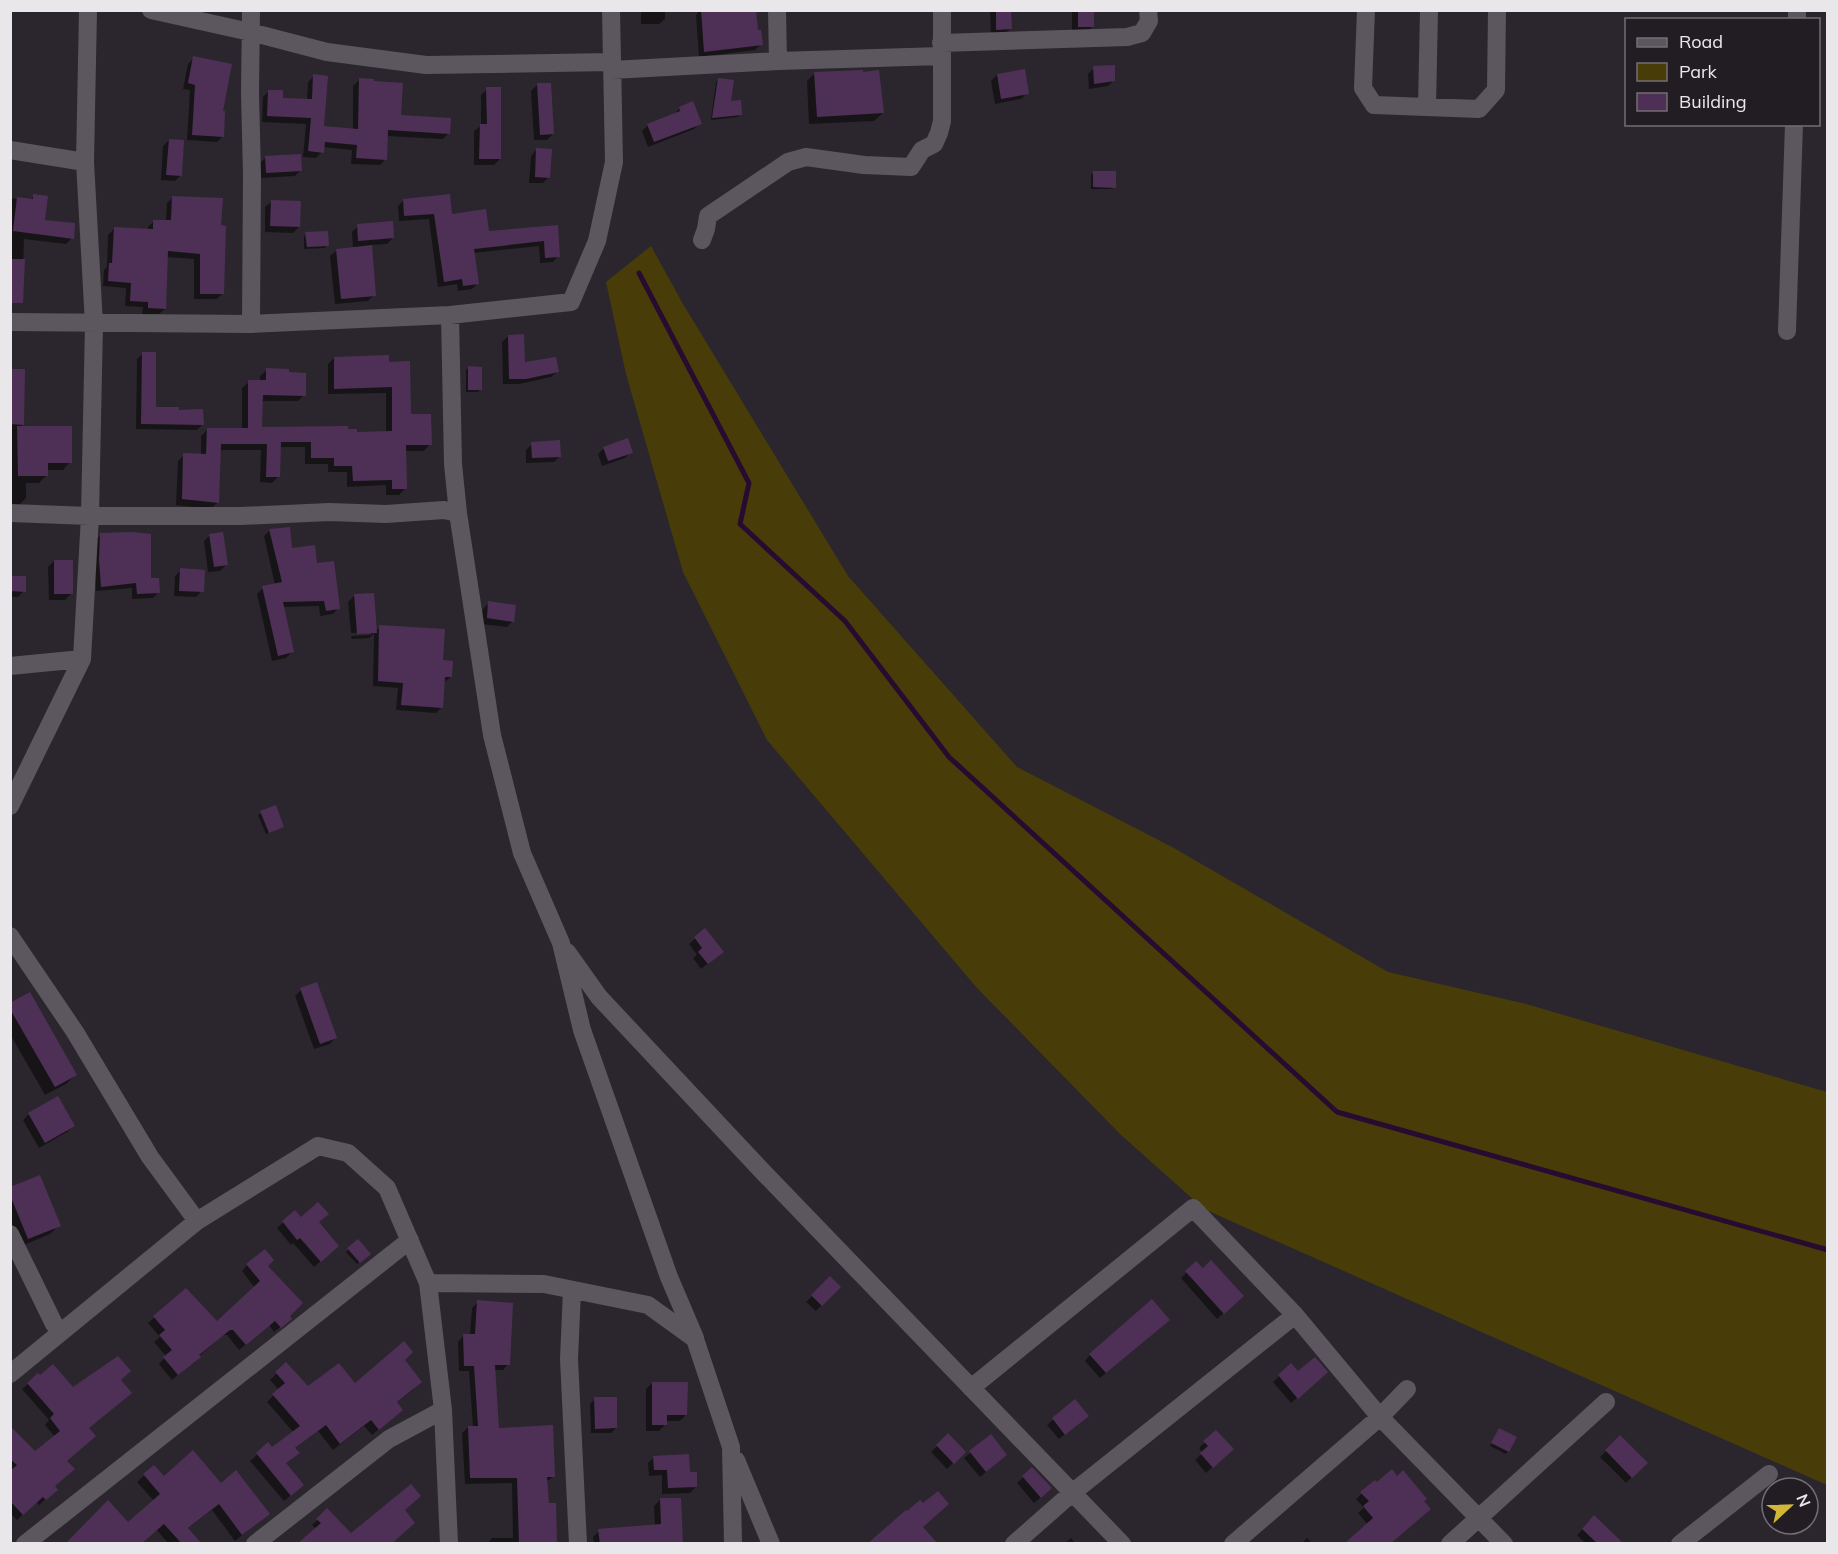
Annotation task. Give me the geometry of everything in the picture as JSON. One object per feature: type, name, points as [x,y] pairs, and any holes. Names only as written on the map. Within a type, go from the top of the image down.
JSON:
[{"type":"street","points":[[10,806],[82,658],[90,516],[94,324],[85,162],[88,10]]},
{"type":"street","points":[[151,10],[327,52],[426,65],[612,66],[778,61],[1127,38],[1142,33],[1149,21],[1148,10]]},
{"type":"street","points":[[251,10],[251,324]]},
{"type":"street","points":[[10,322],[251,324],[450,315],[571,302],[597,241],[614,162],[611,10]]},
{"type":"street","points":[[777,10],[778,61]]},
{"type":"street","points":[[702,240],[708,216],[788,162],[806,157],[864,165],[911,167],[922,150],[933,144],[939,134],[942,121],[942,10]]},
{"type":"street","points":[[1366,10],[1364,88],[1374,105],[1479,109],[1496,90],[1497,10]]},
{"type":"street","points":[[1427,107],[1429,10]]},
{"type":"street","points":[[1787,331],[1794,126]]},
{"type":"street","points":[[10,150],[85,162]]},
{"type":"street","points":[[450,315],[453,464],[458,513],[492,735],[522,853],[561,943],[582,1030],[669,1277],[695,1339],[731,1447],[771,1544]]},
{"type":"street","points":[[10,513],[90,516],[241,516],[444,510],[458,513]]},
{"type":"street","points":[[10,666],[82,658]]},
{"type":"street","points":[[10,936],[75,1032],[150,1157],[197,1221]]},
{"type":"street","points":[[561,943],[599,997],[765,1174],[1122,1544]]},
{"type":"street","points":[[10,1374],[197,1221],[318,1146],[348,1153],[387,1188],[428,1283],[443,1410],[449,1544]]},
{"type":"street","points":[[971,1388],[1193,1208],[1295,1315],[1380,1417],[1504,1544]]},
{"type":"street","points":[[10,1234],[54,1324],[61,1331]]},
{"type":"street","points":[[25,1544],[410,1240]]},
{"type":"street","points":[[428,1283],[544,1284],[648,1305],[695,1339]]},
{"type":"street","points":[[572,1290],[569,1359],[578,1544]]},
{"type":"street","points":[[1014,1544],[1072,1492],[1295,1315]]},
{"type":"street","points":[[1233,1544],[1380,1417],[1407,1389]]},
{"type":"street","points":[[1450,1544],[1606,1402]]},
{"type":"street","points":[[255,1544],[389,1439],[443,1410]]},
{"type":"street","points":[[731,1447],[733,1544]]},
{"type":"street","points":[[1680,1544],[1769,1474]]},
{"type":"green space","points":[[651,246],[683,304],[848,576],[1017,767],[1172,847],[1388,972],[1526,1004],[1827,1092],[1827,1485],[1820,1482],[1820,1476],[1807,1476],[1204,1209],[1120,1134],[977,988],[767,740],[683,572],[626,374],[606,282]]},
{"type":"building","points":[[701,10],[756,10],[758,30],[761,30],[763,45],[704,52]]},
{"type":"building","points":[[996,10],[1011,10],[1012,29],[996,30]]},
{"type":"building","points":[[1078,10],[1094,10],[1094,27],[1078,27]]},
{"type":"building","points":[[193,56],[232,64],[223,111],[225,111],[224,137],[192,135],[195,85],[188,83]]},
{"type":"building","points":[[1115,65],[1115,81],[1094,84],[1093,66]]},
{"type":"building","points":[[1025,69],[1029,94],[1001,99],[997,74]]},
{"type":"building","points":[[863,70],[863,72],[879,70],[884,113],[817,117],[814,72]]},
{"type":"building","points":[[313,74],[328,76],[324,126],[358,129],[359,78],[403,83],[401,115],[451,118],[450,134],[388,130],[387,160],[356,158],[357,145],[325,142],[324,153],[308,151],[311,118],[267,116],[268,90],[283,90],[283,98],[312,99]]},
{"type":"building","points":[[718,78],[734,80],[731,101],[741,100],[742,115],[712,118]]},
{"type":"building","points":[[537,83],[551,83],[554,134],[540,135]]},
{"type":"building","points":[[486,87],[501,87],[501,159],[479,159],[480,124],[487,124]]},
{"type":"building","points":[[693,101],[702,124],[654,142],[647,124],[680,111],[679,107]]},
{"type":"building","points":[[169,139],[184,140],[182,176],[166,175]]},
{"type":"building","points":[[536,148],[552,149],[550,178],[535,177]]},
{"type":"building","points":[[301,154],[302,171],[266,173],[265,156]]},
{"type":"building","points":[[1093,171],[1116,171],[1116,188],[1093,187]]},
{"type":"building","points":[[33,194],[48,196],[45,220],[75,223],[74,239],[13,231],[17,197],[33,199]]},
{"type":"building","points":[[450,194],[452,214],[486,209],[489,231],[558,225],[560,257],[545,258],[544,241],[474,249],[479,284],[463,286],[462,279],[444,282],[434,214],[404,216],[403,199]]},
{"type":"building","points":[[172,196],[223,198],[221,225],[226,226],[224,294],[200,294],[200,254],[168,251],[166,309],[148,308],[148,302],[130,301],[131,283],[108,281],[109,263],[112,263],[114,227],[153,229],[153,220],[171,220]]},
{"type":"building","points":[[271,200],[301,201],[300,227],[270,226]]},
{"type":"building","points":[[393,221],[394,238],[358,241],[357,224]]},
{"type":"building","points":[[328,231],[329,246],[307,247],[305,232]]},
{"type":"building","points":[[372,245],[376,296],[341,299],[336,249]]},
{"type":"building","points":[[10,259],[25,259],[23,303],[10,303]]},
{"type":"building","points":[[524,334],[525,362],[556,357],[559,372],[526,379],[509,379],[508,335]]},
{"type":"building","points":[[142,352],[156,352],[156,407],[179,407],[179,410],[203,409],[204,425],[141,424]]},
{"type":"building","points":[[389,355],[389,362],[410,361],[411,414],[431,414],[432,445],[406,445],[407,489],[392,489],[392,480],[353,481],[352,466],[334,466],[334,458],[311,458],[311,442],[281,442],[280,477],[266,477],[267,444],[221,444],[219,503],[182,499],[183,453],[206,454],[207,428],[248,428],[248,380],[266,380],[266,368],[289,369],[289,372],[306,373],[306,396],[263,395],[262,427],[348,426],[348,429],[357,429],[357,432],[392,431],[392,387],[334,389],[334,357]]},
{"type":"building","points":[[468,366],[482,367],[482,390],[468,390]]},
{"type":"building","points":[[10,369],[25,369],[24,425],[10,424]]},
{"type":"building","points":[[17,426],[72,426],[72,463],[48,463],[48,476],[18,476]]},
{"type":"building","points":[[628,438],[633,453],[608,461],[603,447]]},
{"type":"building","points":[[560,440],[561,457],[532,458],[531,442]]},
{"type":"building","points":[[290,527],[292,548],[315,545],[317,563],[334,561],[340,609],[326,611],[324,601],[283,602],[294,652],[278,656],[262,586],[282,582],[269,529]]},
{"type":"building","points":[[223,532],[228,565],[214,567],[209,534]]},
{"type":"building","points":[[100,533],[151,534],[151,578],[159,578],[160,593],[137,594],[136,583],[101,587]]},
{"type":"building","points":[[54,560],[73,560],[73,594],[54,594]]},
{"type":"building","points":[[180,568],[205,570],[204,592],[179,591]]},
{"type":"building","points":[[10,576],[26,576],[26,592],[10,591]]},
{"type":"building","points":[[374,593],[377,633],[357,634],[354,594]]},
{"type":"building","points":[[488,601],[516,605],[514,622],[487,618]]},
{"type":"building","points":[[379,625],[445,629],[443,660],[453,661],[452,677],[445,677],[443,708],[401,705],[403,683],[378,681]]},
{"type":"building","points":[[276,805],[284,827],[269,833],[260,811]]},
{"type":"building","points":[[705,928],[724,952],[708,964],[698,952],[702,948],[694,937]]},
{"type":"building","points":[[317,982],[337,1038],[320,1044],[300,988]]},
{"type":"building","points":[[30,992],[77,1075],[55,1087],[10,1009],[10,1003]]},
{"type":"building","points":[[58,1096],[75,1126],[45,1143],[28,1113]]},
{"type":"building","points":[[40,1175],[61,1226],[28,1239],[10,1195],[10,1187]]},
{"type":"building","points":[[318,1202],[329,1214],[319,1222],[339,1246],[321,1262],[300,1238],[297,1240],[282,1221],[295,1210],[301,1217]]},
{"type":"building","points":[[358,1239],[371,1254],[360,1263],[347,1248]]},
{"type":"building","points":[[265,1249],[274,1260],[268,1266],[303,1303],[290,1316],[292,1319],[281,1328],[275,1321],[246,1345],[233,1330],[230,1330],[178,1375],[163,1357],[172,1350],[159,1335],[165,1330],[153,1316],[186,1288],[217,1321],[260,1281],[246,1264]]},
{"type":"building","points":[[1211,1260],[1244,1296],[1224,1314],[1185,1271],[1196,1261],[1203,1268]]},
{"type":"building","points":[[830,1276],[841,1287],[822,1306],[811,1295]]},
{"type":"building","points":[[1152,1299],[1170,1320],[1106,1373],[1089,1354]]},
{"type":"building","points":[[477,1300],[513,1303],[510,1365],[495,1365],[499,1428],[553,1425],[555,1477],[547,1477],[549,1503],[556,1503],[557,1544],[519,1544],[517,1478],[470,1478],[468,1426],[478,1426],[474,1366],[464,1366],[463,1334],[475,1334]]},
{"type":"building","points":[[404,1341],[413,1352],[405,1360],[422,1382],[397,1402],[403,1410],[379,1430],[371,1420],[340,1444],[326,1425],[295,1448],[300,1453],[286,1463],[304,1485],[291,1496],[256,1453],[268,1442],[272,1447],[300,1426],[272,1394],[285,1383],[275,1372],[286,1362],[308,1386],[339,1363],[355,1383]]},
{"type":"building","points":[[118,1356],[131,1371],[121,1380],[132,1393],[89,1428],[96,1436],[67,1461],[75,1469],[55,1486],[58,1490],[46,1500],[43,1497],[23,1515],[10,1501],[10,1471],[17,1465],[10,1459],[10,1426],[35,1451],[60,1431],[50,1418],[54,1414],[27,1383],[53,1364],[73,1387]]},
{"type":"building","points":[[1315,1357],[1328,1372],[1298,1399],[1278,1375],[1291,1363],[1298,1371]]},
{"type":"building","points":[[652,1382],[688,1382],[687,1415],[667,1415],[667,1425],[652,1425]]},
{"type":"building","points":[[594,1397],[617,1397],[617,1428],[595,1429]]},
{"type":"building","points":[[1075,1399],[1089,1416],[1065,1435],[1052,1418]]},
{"type":"building","points":[[1499,1428],[1517,1437],[1509,1452],[1491,1443]]},
{"type":"building","points":[[1216,1430],[1234,1449],[1213,1468],[1200,1453],[1208,1446],[1203,1441]]},
{"type":"building","points":[[948,1433],[966,1452],[954,1464],[936,1445]]},
{"type":"building","points":[[991,1434],[1007,1455],[986,1472],[969,1451]]},
{"type":"building","points":[[1620,1435],[1648,1463],[1632,1478],[1605,1450]]},
{"type":"building","points":[[193,1450],[221,1483],[236,1470],[270,1514],[242,1535],[219,1504],[188,1528],[202,1544],[182,1544],[164,1524],[141,1544],[65,1544],[108,1500],[128,1522],[160,1494],[143,1474],[154,1465],[164,1476]]},
{"type":"building","points":[[689,1454],[690,1472],[697,1472],[697,1487],[668,1488],[667,1470],[654,1470],[653,1456]]},
{"type":"building","points":[[1032,1467],[1052,1488],[1041,1498],[1022,1476]]},
{"type":"building","points":[[1392,1469],[1397,1476],[1403,1470],[1427,1499],[1424,1501],[1431,1509],[1390,1544],[1344,1544],[1373,1518],[1363,1506],[1369,1501],[1360,1492],[1375,1480],[1377,1482]]},
{"type":"building","points":[[411,1484],[421,1496],[405,1510],[415,1523],[391,1544],[297,1544],[321,1523],[316,1519],[327,1508],[351,1533]]},
{"type":"building","points":[[938,1491],[949,1504],[923,1527],[938,1544],[867,1544],[906,1510],[920,1500],[923,1503]]},
{"type":"building","points":[[660,1498],[681,1498],[683,1544],[640,1544],[640,1542],[600,1544],[598,1529],[661,1524]]},
{"type":"building","points":[[1594,1515],[1624,1544],[1598,1544],[1582,1529]]},
{"type":"waterway","points":[[639,273],[749,483],[740,524],[845,621],[949,757],[1337,1112],[1828,1250]]}]
